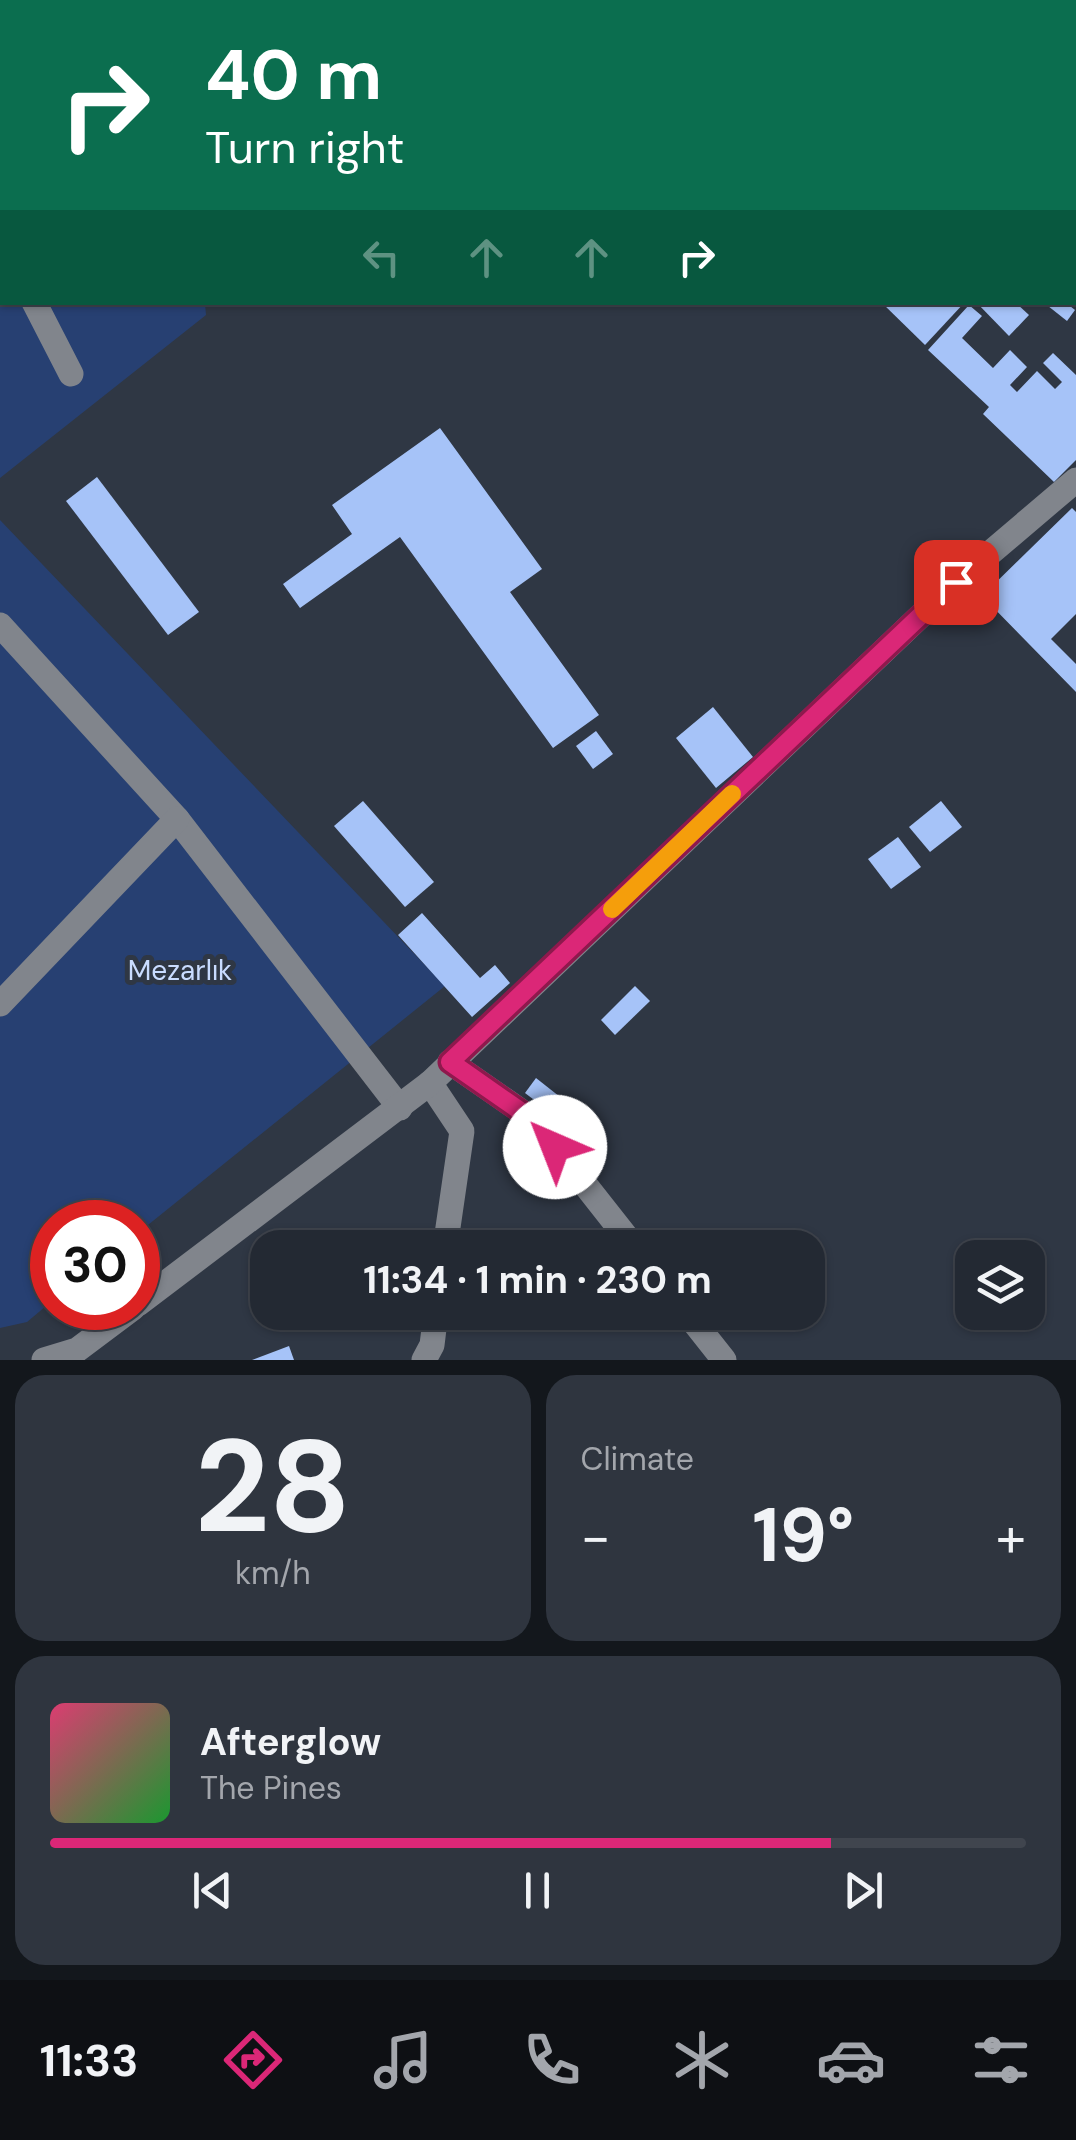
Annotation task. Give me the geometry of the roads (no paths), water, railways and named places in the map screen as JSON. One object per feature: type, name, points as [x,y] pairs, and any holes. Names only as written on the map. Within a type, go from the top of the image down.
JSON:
[{"type":"street","points":[[36,305],[71,374]]},
{"type":"street","points":[[160,1287],[430,1083],[956,582],[1076,480]]},
{"type":"street","points":[[0,626],[178,818],[400,1108]]},
{"type":"street","points":[[0,1004],[178,818]]},
{"type":"street","points":[[450,1062],[536,1122],[621,1230]]},
{"type":"street","points":[[430,1083],[462,1131],[448,1230]]},
{"type":"street","points":[[44,1360],[77,1350],[103,1330]]},
{"type":"street","points":[[424,1360],[434,1330]]},
{"type":"street","points":[[700,1330],[724,1360]]},
{"type":"park label","name":"Mezarlık","points":[[180,970]]}]
